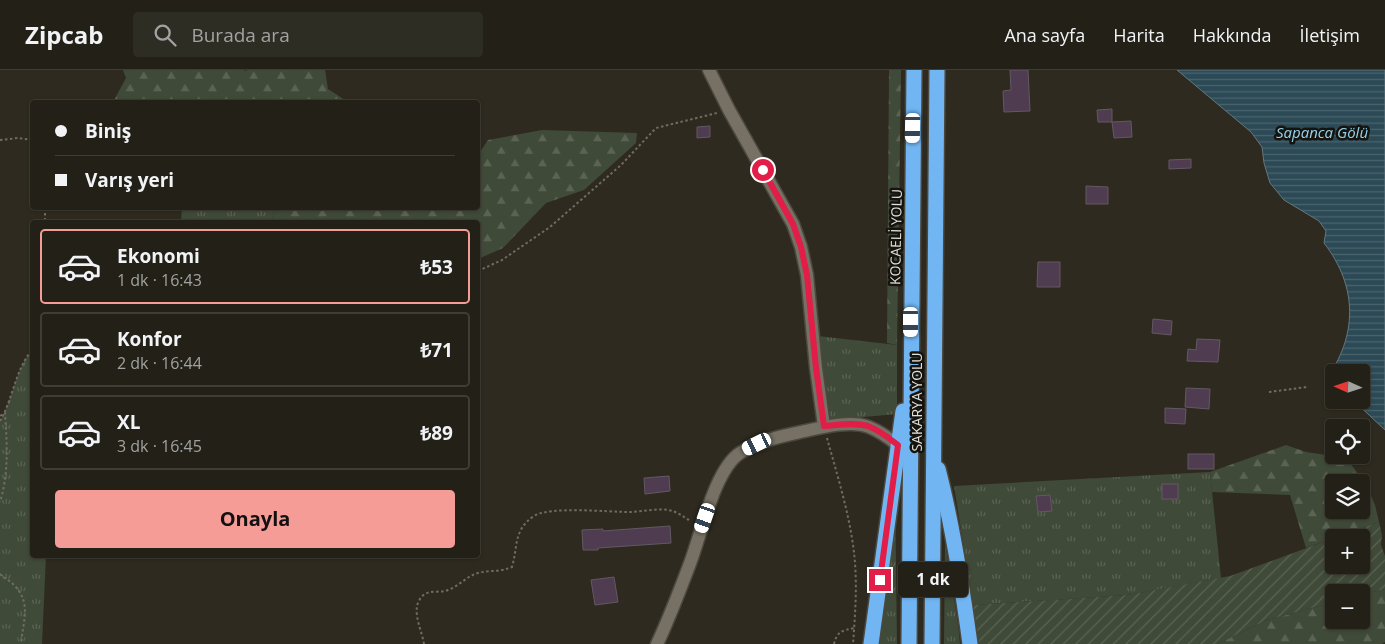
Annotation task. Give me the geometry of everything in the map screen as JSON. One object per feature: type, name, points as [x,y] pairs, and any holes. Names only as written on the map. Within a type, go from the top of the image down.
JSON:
[{"type":"highway","name":"KOCAELİ YOLU","points":[[909,644],[914,70]]},
{"type":"highway","name":"SAKARYA YOLU","points":[[932,644],[937,70]]},
{"type":"highway","points":[[870,644],[911,360]]},
{"type":"highway","points":[[933,448],[950,512],[970,644]]},
{"type":"street","points":[[709,70],[729,110],[793,224],[801,247],[807,275],[824,426]]},
{"type":"street","points":[[657,644],[690,565],[715,489],[729,462],[739,453],[775,438],[824,426],[851,424],[867,426],[898,445]]},
{"type":"path","points":[[480,270],[502,260],[550,227],[621,165],[656,128],[729,110]]},
{"type":"path","points":[[0,140],[18,138],[30,140]]},
{"type":"path","points":[[0,422],[20,372],[30,354]]},
{"type":"path","points":[[1269,392],[1307,387]]},
{"type":"path","points":[[0,416],[5,413]]},
{"type":"path","points":[[0,502],[6,471],[5,413]]},
{"type":"path","points":[[824,426],[844,503],[855,560],[853,644]]},
{"type":"path","points":[[424,644],[417,615],[417,605],[422,595],[428,592],[447,590],[479,572],[505,570],[512,567],[520,529],[533,516],[540,513],[557,511],[630,512],[668,510],[678,513],[689,520]]},
{"type":"path","points":[[0,574],[13,584],[25,604],[21,644]]},
{"type":"path","points":[[834,644],[836,636],[840,632],[854,628]]},
{"type":"green space","points":[[123,70],[325,70],[328,89],[345,100],[114,100],[126,78]]},
{"type":"green space","points":[[889,70],[901,70],[897,345],[887,343]]},
{"type":"green space","points":[[542,130],[637,133],[636,143],[584,190],[546,203],[503,248],[480,258],[480,220],[272,220],[274,210],[480,210],[480,152],[488,140]]},
{"type":"green space","points":[[182,210],[274,210],[272,220],[181,220]]},
{"type":"green space","points":[[818,336],[897,345],[897,414],[830,420]]},
{"type":"green space","points":[[30,353],[30,558],[46,558],[42,644],[0,644],[0,421],[26,358]]},
{"type":"green space","points":[[1286,445],[1306,452],[1325,455],[1325,464],[1351,464],[1358,474],[1325,474],[1325,519],[1370,519],[1370,493],[1379,522],[1359,529],[1325,529],[1325,541],[1306,548],[1290,495],[1212,492],[1210,472]]},
{"type":"green space","points":[[1210,472],[1221,578],[1128,595],[973,605],[954,486]]},
{"type":"green space","points":[[895,483],[897,644],[876,644]]},
{"type":"green space","points":[[1379,522],[1382,535],[1381,545],[1385,556],[1385,589],[1370,593],[1370,584],[1325,584],[1325,604],[1267,620],[1217,644],[977,644],[973,605],[1128,595],[1230,576],[1325,541],[1325,574],[1370,574],[1370,529],[1359,529]]},
{"type":"green space","points":[[945,542],[958,624],[960,644],[944,644]]},
{"type":"green space","points":[[1385,589],[1385,642],[1382,644],[1217,644],[1267,620],[1325,604],[1325,629],[1370,629],[1370,593]]},
{"type":"water","name":"Sapanca Gölü","points":[[1177,70],[1385,70],[1385,430],[1363,409],[1370,409],[1370,364],[1336,364],[1344,347],[1350,312],[1348,294],[1343,277],[1324,243],[1326,231],[1319,221],[1284,200],[1270,183],[1264,163],[1262,147],[1251,132]]},
{"type":"building","points":[[1010,70],[1028,70],[1030,111],[1004,112],[1003,91],[1011,90]]},
{"type":"building","points":[[1112,109],[1112,122],[1098,122],[1097,110]]},
{"type":"building","points":[[1131,121],[1132,137],[1114,138],[1112,122]]},
{"type":"building","points":[[710,126],[710,137],[697,138],[697,127]]},
{"type":"building","points":[[1191,159],[1191,168],[1169,169],[1169,160]]},
{"type":"building","points":[[1086,186],[1108,187],[1108,204],[1086,204]]},
{"type":"building","points":[[1038,262],[1060,262],[1060,287],[1037,287]]},
{"type":"building","points":[[1153,319],[1172,321],[1171,335],[1152,333]]},
{"type":"building","points":[[1197,339],[1220,340],[1218,362],[1187,361],[1188,349],[1196,350]]},
{"type":"building","points":[[1186,388],[1210,389],[1209,409],[1185,407]]},
{"type":"building","points":[[1165,408],[1186,409],[1185,424],[1165,423]]},
{"type":"building","points":[[1188,454],[1214,454],[1214,469],[1188,469]]},
{"type":"building","points":[[669,476],[670,491],[645,494],[644,478]]},
{"type":"building","points":[[1162,484],[1178,484],[1178,499],[1162,499]]},
{"type":"building","points":[[1050,495],[1052,511],[1038,512],[1036,496]]},
{"type":"building","points":[[670,526],[671,543],[583,550],[582,530],[603,529],[603,531]]},
{"type":"building","points":[[614,577],[618,602],[595,605],[591,580]]},
{"type":"route","points":[[763,170],[793,224],[801,247],[807,275],[824,426],[851,424],[867,426],[898,445],[880,580]]}]
